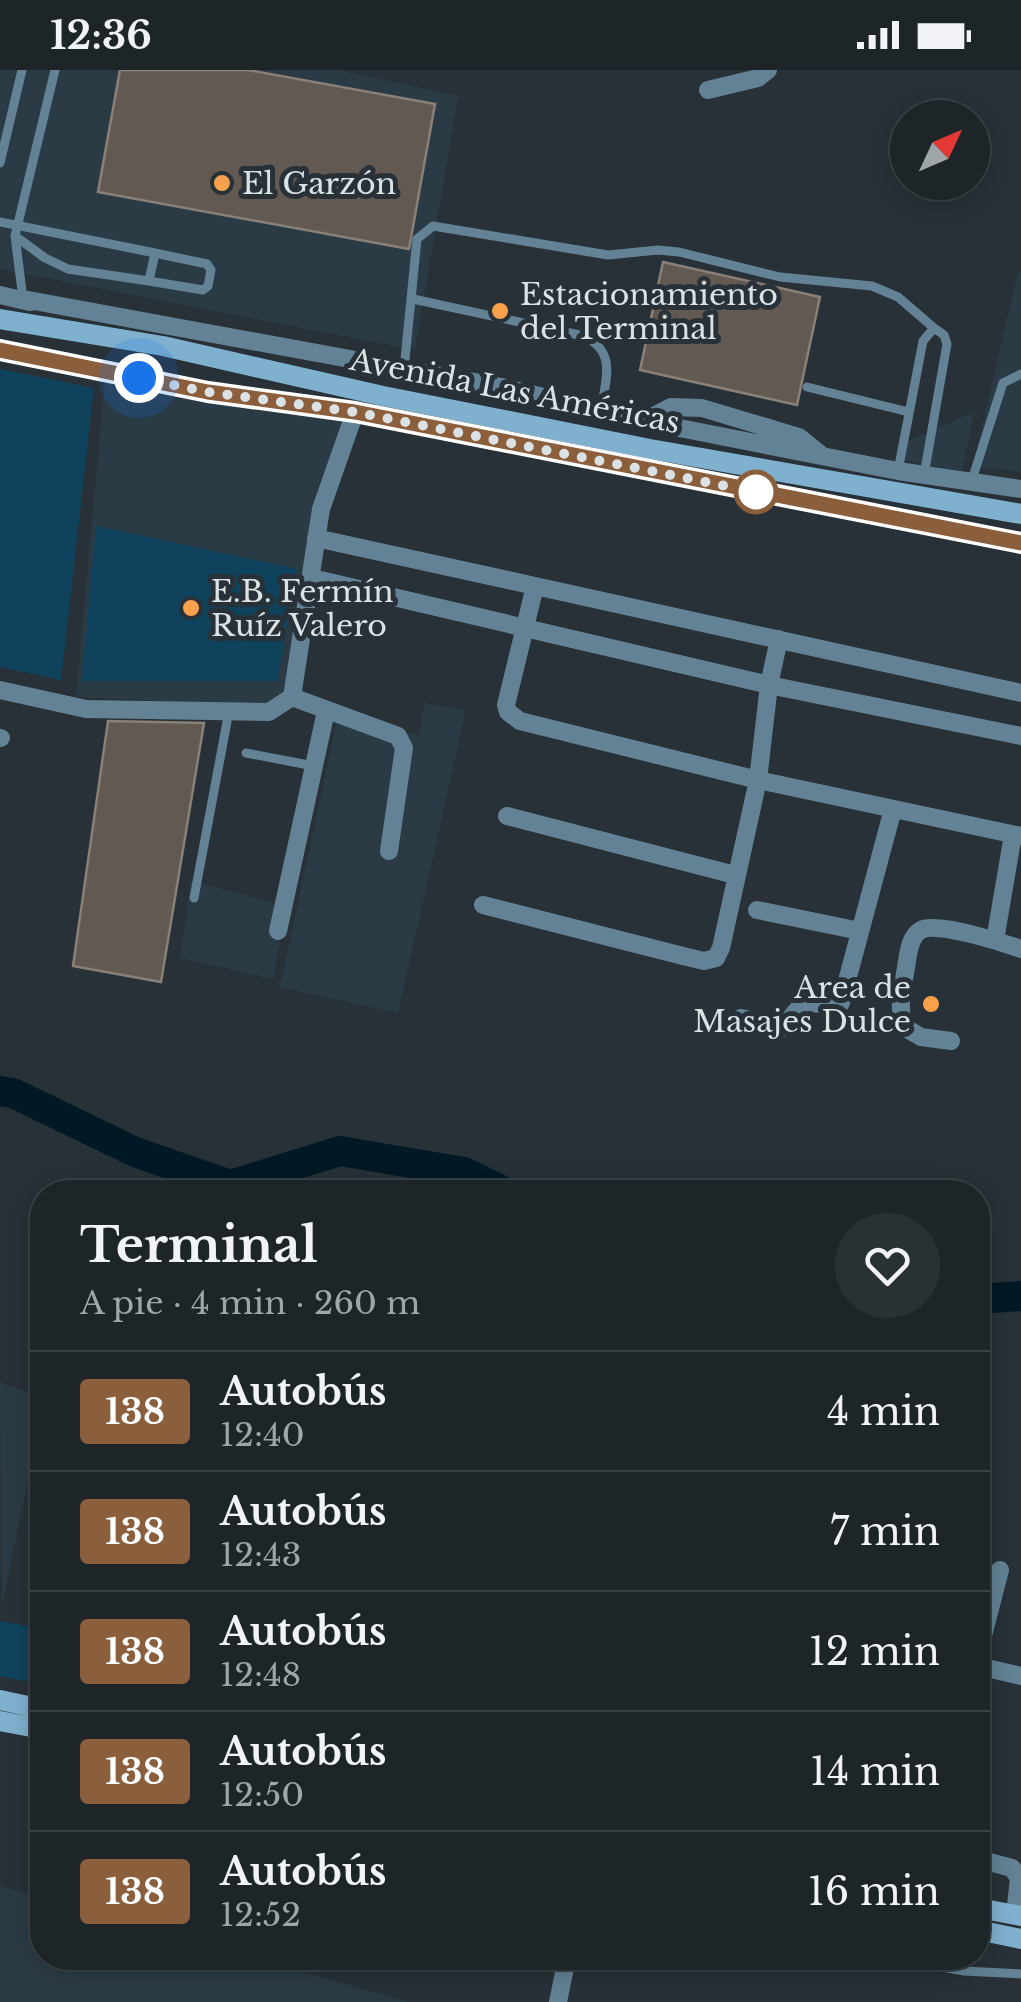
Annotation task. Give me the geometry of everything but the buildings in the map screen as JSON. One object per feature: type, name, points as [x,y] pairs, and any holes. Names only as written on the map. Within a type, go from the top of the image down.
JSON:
[{"type":"street","points":[[708,90],[758,78],[768,70]]},
{"type":"street","points":[[0,295],[502,387],[601,413],[898,471],[1021,489]]},
{"type":"street","points":[[22,299],[164,346]]},
{"type":"street","name":"Avenida Las Américas","points":[[0,319],[164,346],[305,380],[650,449],[1021,514]]},
{"type":"street","name":"Avenida Las Américas","points":[[0,350],[208,392],[355,412],[1021,543]]},
{"type":"street","points":[[305,380],[361,363]]},
{"type":"street","points":[[0,690],[86,709],[269,712],[292,697],[321,508],[355,412]]},
{"type":"street","points":[[316,538],[1021,692]]},
{"type":"street","points":[[312,578],[768,686],[1021,736]]},
{"type":"street","points":[[536,586],[507,697],[508,712],[514,717],[758,780],[1017,835],[995,940]]},
{"type":"street","points":[[483,905],[710,961],[716,958],[758,780],[768,686],[780,640]]},
{"type":"street","points":[[292,697],[398,736],[402,742],[389,851]]},
{"type":"street","points":[[278,932],[326,712]]},
{"type":"street","points":[[741,1018],[784,1027],[805,1003],[838,1007],[893,809]]},
{"type":"street","points":[[507,816],[735,875]]},
{"type":"street","points":[[757,910],[860,931]]},
{"type":"street","points":[[951,1041],[921,1036],[904,1027],[898,1010],[911,941],[921,930],[932,928],[1021,949]]},
{"type":"street","points":[[990,1609],[1000,1570]]},
{"type":"street","points":[[990,1669],[1021,1676]]},
{"type":"street","points":[[0,1700],[30,1706]]},
{"type":"street","points":[[0,1721],[30,1727]]},
{"type":"street","points":[[990,1863],[1012,1868],[1019,1878],[1018,1916],[990,1910]]},
{"type":"street","points":[[990,1933],[1021,1939]]},
{"type":"street","points":[[558,2002],[565,1970]]},
{"type":"lane","points":[[0,163],[22,70]]},
{"type":"lane","points":[[22,299],[16,231],[55,70]]},
{"type":"lane","points":[[0,222],[45,258],[68,268],[194,289],[208,286],[211,270],[207,264],[156,252],[16,231]]},
{"type":"lane","points":[[404,368],[417,239],[433,226],[608,254],[679,252],[780,278],[872,286],[898,297],[944,335],[948,344],[924,475]]},
{"type":"lane","points":[[149,281],[156,252]]},
{"type":"lane","points":[[413,299],[584,336],[598,343],[608,359],[601,413]]},
{"type":"lane","points":[[898,471],[923,341],[934,328]]},
{"type":"lane","points":[[971,483],[1002,383],[1021,374]]},
{"type":"lane","points":[[807,387],[909,412]]},
{"type":"lane","points":[[194,898],[229,711]]},
{"type":"lane","points":[[246,753],[314,766]]},
{"type":"lane","points":[[954,1970],[1021,1974]]},
{"type":"shaded area","name":"El Garzón","points":[[0,70],[339,70],[458,96],[415,350],[0,269]]},
{"type":"shaded area","points":[[1018,272],[1021,273],[1021,472],[973,466]]},
{"type":"shaded area","points":[[0,369],[94,388],[61,680],[0,667]]},
{"type":"shaded area","name":"E.B. Fermín Ruíz Valero","points":[[105,379],[347,415],[285,693],[267,706],[76,697]]},
{"type":"shaded area","points":[[974,412],[962,471],[896,459],[897,446]]},
{"type":"shaded area","points":[[96,526],[297,569],[277,681],[82,681]]},
{"type":"shaded area","points":[[424,703],[466,710],[398,1013],[280,987],[337,720],[419,735]]},
{"type":"shaded area","points":[[191,881],[286,906],[273,979],[180,958]]},
{"type":"shaded area","points":[[0,1382],[30,1393],[30,1471],[2,1605]]},
{"type":"shaded area","points":[[0,1621],[30,1627],[30,1682],[0,1676]]},
{"type":"shaded area","points":[[0,1886],[30,1895],[30,1970],[295,1970],[409,2002],[0,2002]]},
{"type":"waterway","points":[[0,1091],[13,1093],[135,1152],[216,1180]]},
{"type":"waterway","points":[[246,1180],[340,1151],[464,1172],[480,1180]]},
{"type":"waterway","points":[[990,1298],[1021,1296]]},
{"type":"bus line","name":"138","points":[[0,350],[208,392],[355,412],[1021,543]]},
{"type":"place","name":"El Garzón","points":[[222,183]]},
{"type":"place","name":"Estacionamiento del Terminal","points":[[500,311]]},
{"type":"place","name":"E.B. Fermín Ruíz Valero","points":[[191,608]]},
{"type":"place","name":"Area de Masajes Dulce","points":[[931,1004]]},
{"type":"route","points":[[139,378],[208,392],[355,412],[756,492]]}]
